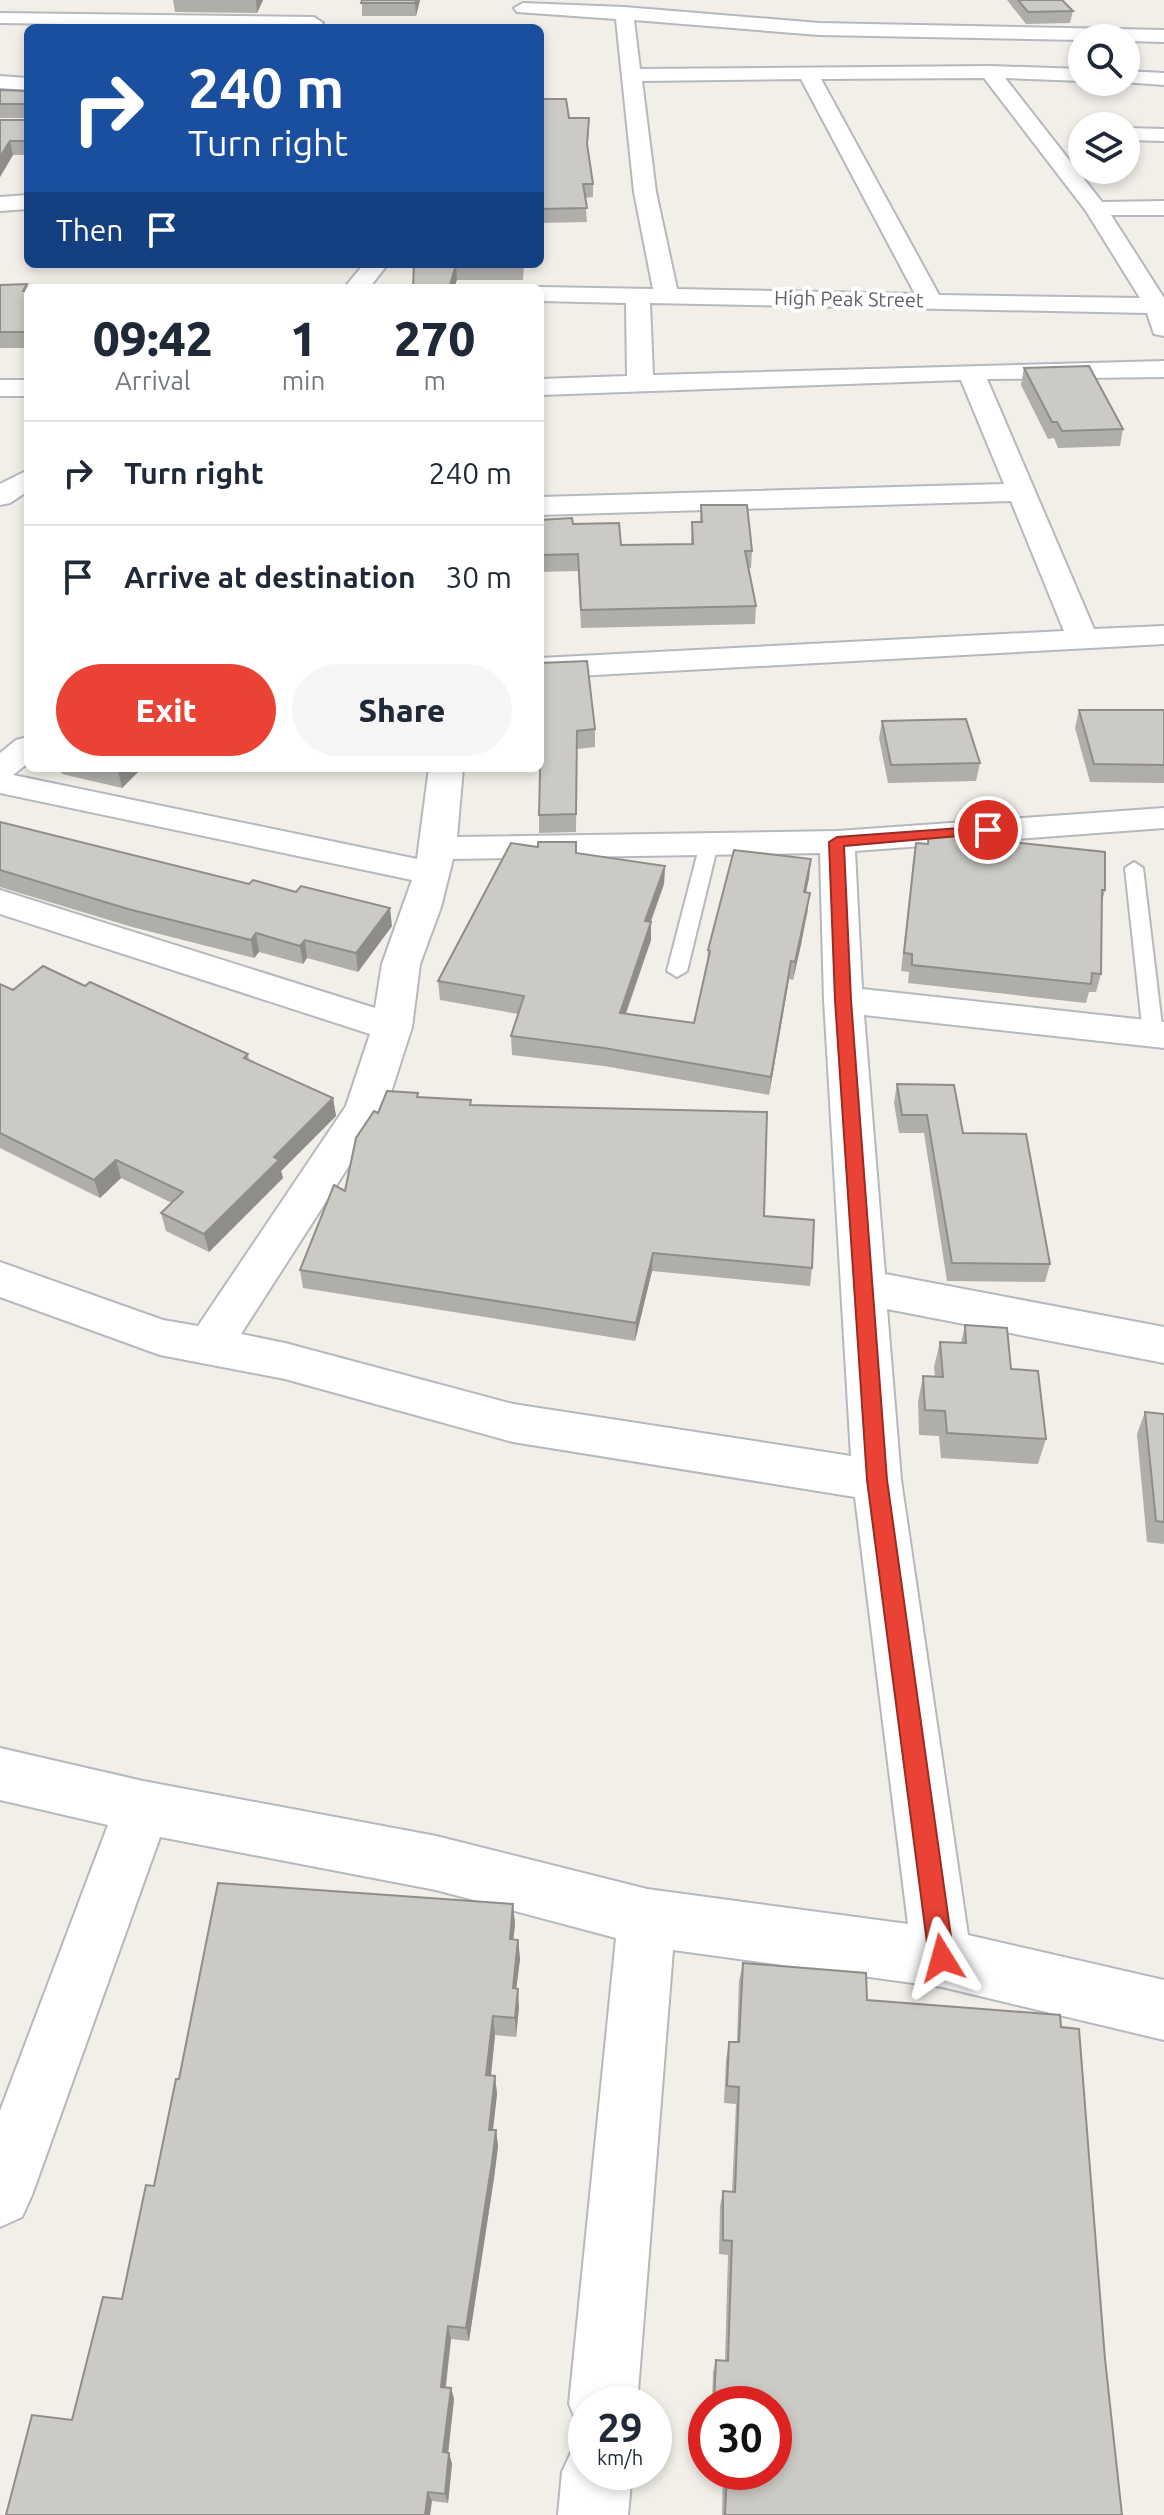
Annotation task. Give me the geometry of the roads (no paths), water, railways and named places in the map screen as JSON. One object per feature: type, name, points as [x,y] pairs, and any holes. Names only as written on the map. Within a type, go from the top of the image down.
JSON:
[{"type":"street","points":[[134,20],[146,0]]},
{"type":"street","points":[[522,24],[524,4],[819,29],[1164,36]]},
{"type":"street","points":[[943,11],[954,33]]},
{"type":"street","points":[[624,12],[645,192],[666,296]]},
{"type":"street","points":[[0,18],[315,21]]},
{"type":"street","points":[[629,75],[807,72],[1068,75]]},
{"type":"street","points":[[807,72],[931,301]]},
{"type":"street","points":[[990,72],[1096,209],[1157,306],[1164,331]]},
{"type":"street","points":[[1140,78],[1164,79]]},
{"type":"street","points":[[0,82],[24,84]]},
{"type":"street","points":[[1039,134],[1068,134]]},
{"type":"street","points":[[1140,134],[1164,135]]},
{"type":"street","points":[[0,204],[24,202]]},
{"type":"street","points":[[1096,209],[1164,208]]},
{"type":"street","points":[[359,284],[373,268]]},
{"type":"street","name":"High Peak Street","points":[[544,294],[1157,306]]},
{"type":"street","points":[[638,295],[640,384]]},
{"type":"street","points":[[544,387],[971,372],[1164,369]]},
{"type":"street","points":[[971,372],[1082,638]]},
{"type":"street","points":[[0,388],[24,388]]},
{"type":"street","points":[[0,497],[24,481]]},
{"type":"street","points":[[544,506],[1020,492]]},
{"type":"street","points":[[544,668],[1164,635]]},
{"type":"street","points":[[0,769],[24,750]]},
{"type":"street","points":[[210,1345],[366,1108],[392,1027],[401,964],[423,907],[434,860],[445,772]]},
{"type":"street","points":[[0,783],[434,860],[709,844],[837,842],[1164,818]]},
{"type":"street","points":[[837,842],[843,1000],[877,1480],[942,1958]]},
{"type":"street","points":[[0,902],[392,1027]]},
{"type":"street","points":[[843,1000],[1158,1034]]},
{"type":"street","points":[[0,1279],[160,1337],[285,1361],[513,1423],[877,1480]]},
{"type":"street","points":[[862,1287],[1164,1345]]},
{"type":"street","points":[[0,1774],[143,1807],[436,1863],[647,1918],[942,1958],[1164,2010]]},
{"type":"street","points":[[0,2195],[143,1807]]},
{"type":"street","points":[[605,2386],[647,1918]]},
{"type":"street","points":[[593,2515],[595,2490]]},
{"type":"lane","points":[[677,971],[709,844]]},
{"type":"lane","points":[[1134,868],[1158,1034]]}]
